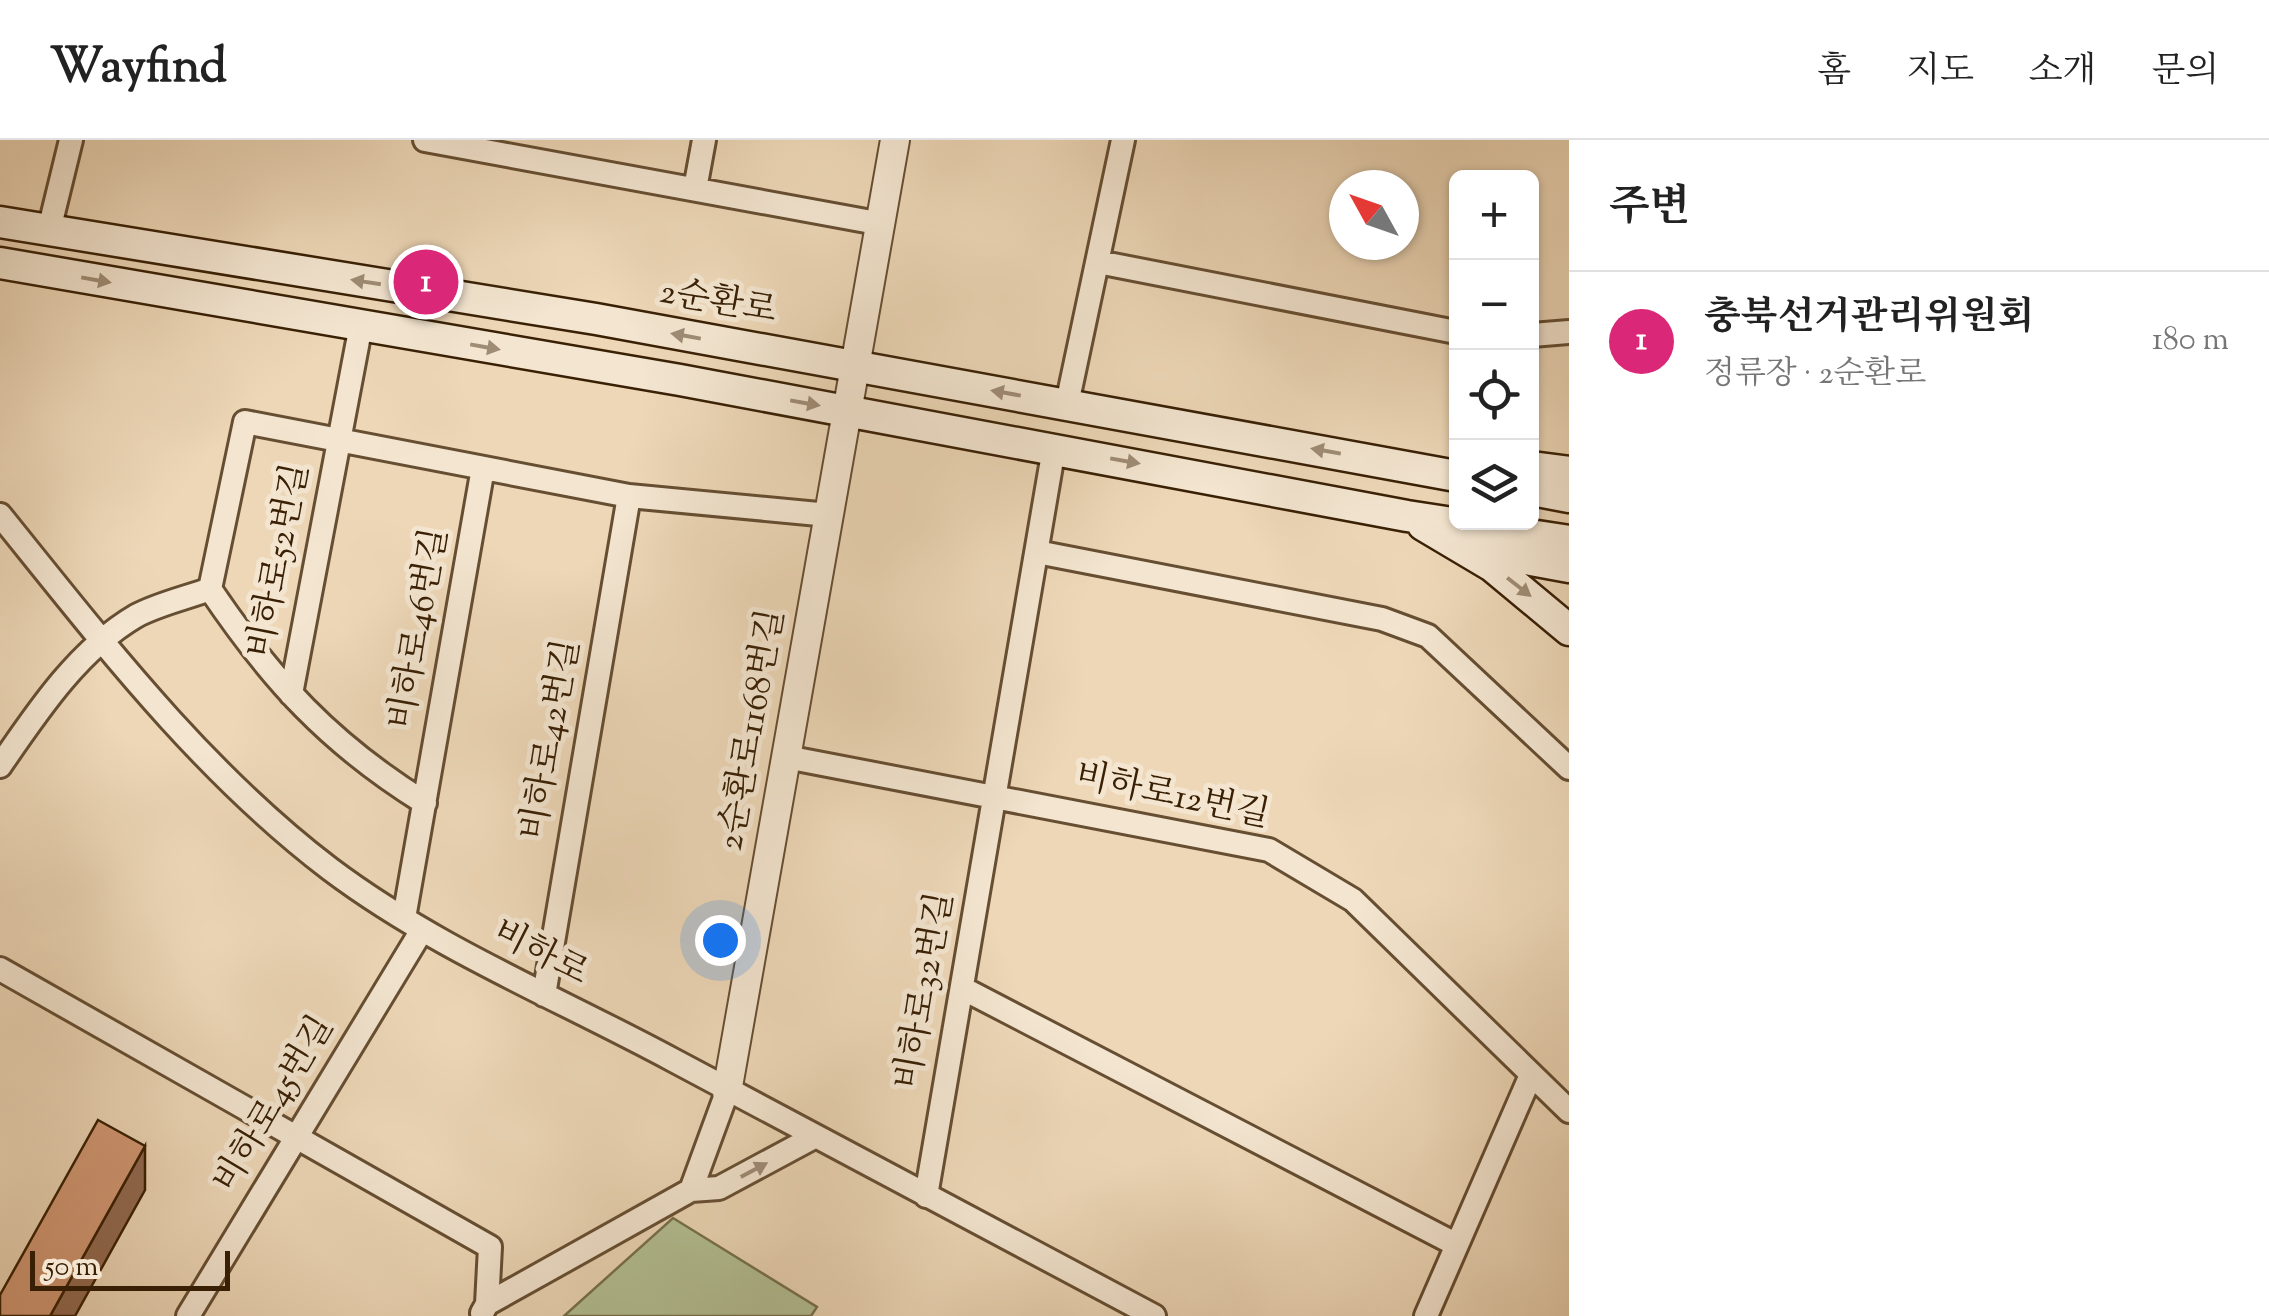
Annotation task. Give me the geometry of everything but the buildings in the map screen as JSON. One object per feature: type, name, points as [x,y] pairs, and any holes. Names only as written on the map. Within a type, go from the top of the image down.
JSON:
[{"type":"main road","name":"2순환로","points":[[0,222],[850,373],[1067,404],[1449,471]]},
{"type":"main road","points":[[0,263],[845,410],[1407,516],[1569,541]]},
{"type":"main road","points":[[1539,471],[1569,456]]},
{"type":"main road","points":[[1539,474],[1569,472]]},
{"type":"main road","points":[[1539,478],[1569,498]]},
{"type":"main road","points":[[1407,516],[1530,560],[1569,567]]},
{"type":"main road","points":[[1407,516],[1492,566],[1569,630]]},
{"type":"street","points":[[50,230],[71,140]]},
{"type":"street","points":[[425,140],[535,150],[696,189],[877,223]]},
{"type":"street","points":[[696,189],[704,140]]},
{"type":"street","name":"2순환로1168번길","points":[[727,1092],[829,515],[850,373],[895,140]]},
{"type":"street","points":[[1067,404],[1123,140]]},
{"type":"street","points":[[1098,262],[1449,331]]},
{"type":"street","name":"비하로52번길","points":[[291,694],[361,325]]},
{"type":"street","points":[[1539,334],[1569,332]]},
{"type":"street","points":[[0,766],[46,698],[103,642],[137,616],[210,589],[245,422],[629,496],[829,515]]},
{"type":"street","name":"비하로32번길","points":[[926,1196],[1054,448]]},
{"type":"street","name":"비하로46번길","points":[[413,924],[425,803],[484,468]]},
{"type":"street","name":"비하로42번길","points":[[544,995],[629,496]]},
{"type":"street","name":"비하로","points":[[0,516],[145,693],[250,799],[330,868],[413,924],[1154,1316]]},
{"type":"street","points":[[0,555],[17,536]]},
{"type":"street","points":[[1038,552],[1382,619],[1428,636],[1569,768]]},
{"type":"street","name":"비하로46번길","points":[[210,589],[248,646],[291,694],[361,763],[425,803]]},
{"type":"street","name":"비하로12번길","points":[[786,757],[1269,850],[1353,900],[1569,1111]]},
{"type":"street","name":"비하로45번길","points":[[188,1316],[295,1138],[413,924]]},
{"type":"street","points":[[0,968],[490,1247],[484,1310]]},
{"type":"street","points":[[962,988],[1456,1245]]},
{"type":"street","points":[[1426,1316],[1531,1074]]},
{"type":"street","points":[[691,1190],[727,1092]]},
{"type":"street","points":[[484,1310],[691,1190],[719,1188],[814,1138]]},
{"type":"green space","points":[[673,1218],[817,1307],[811,1316],[564,1316]]},
{"type":"place","name":"충북선거관리위원회","points":[[426,282]]}]
